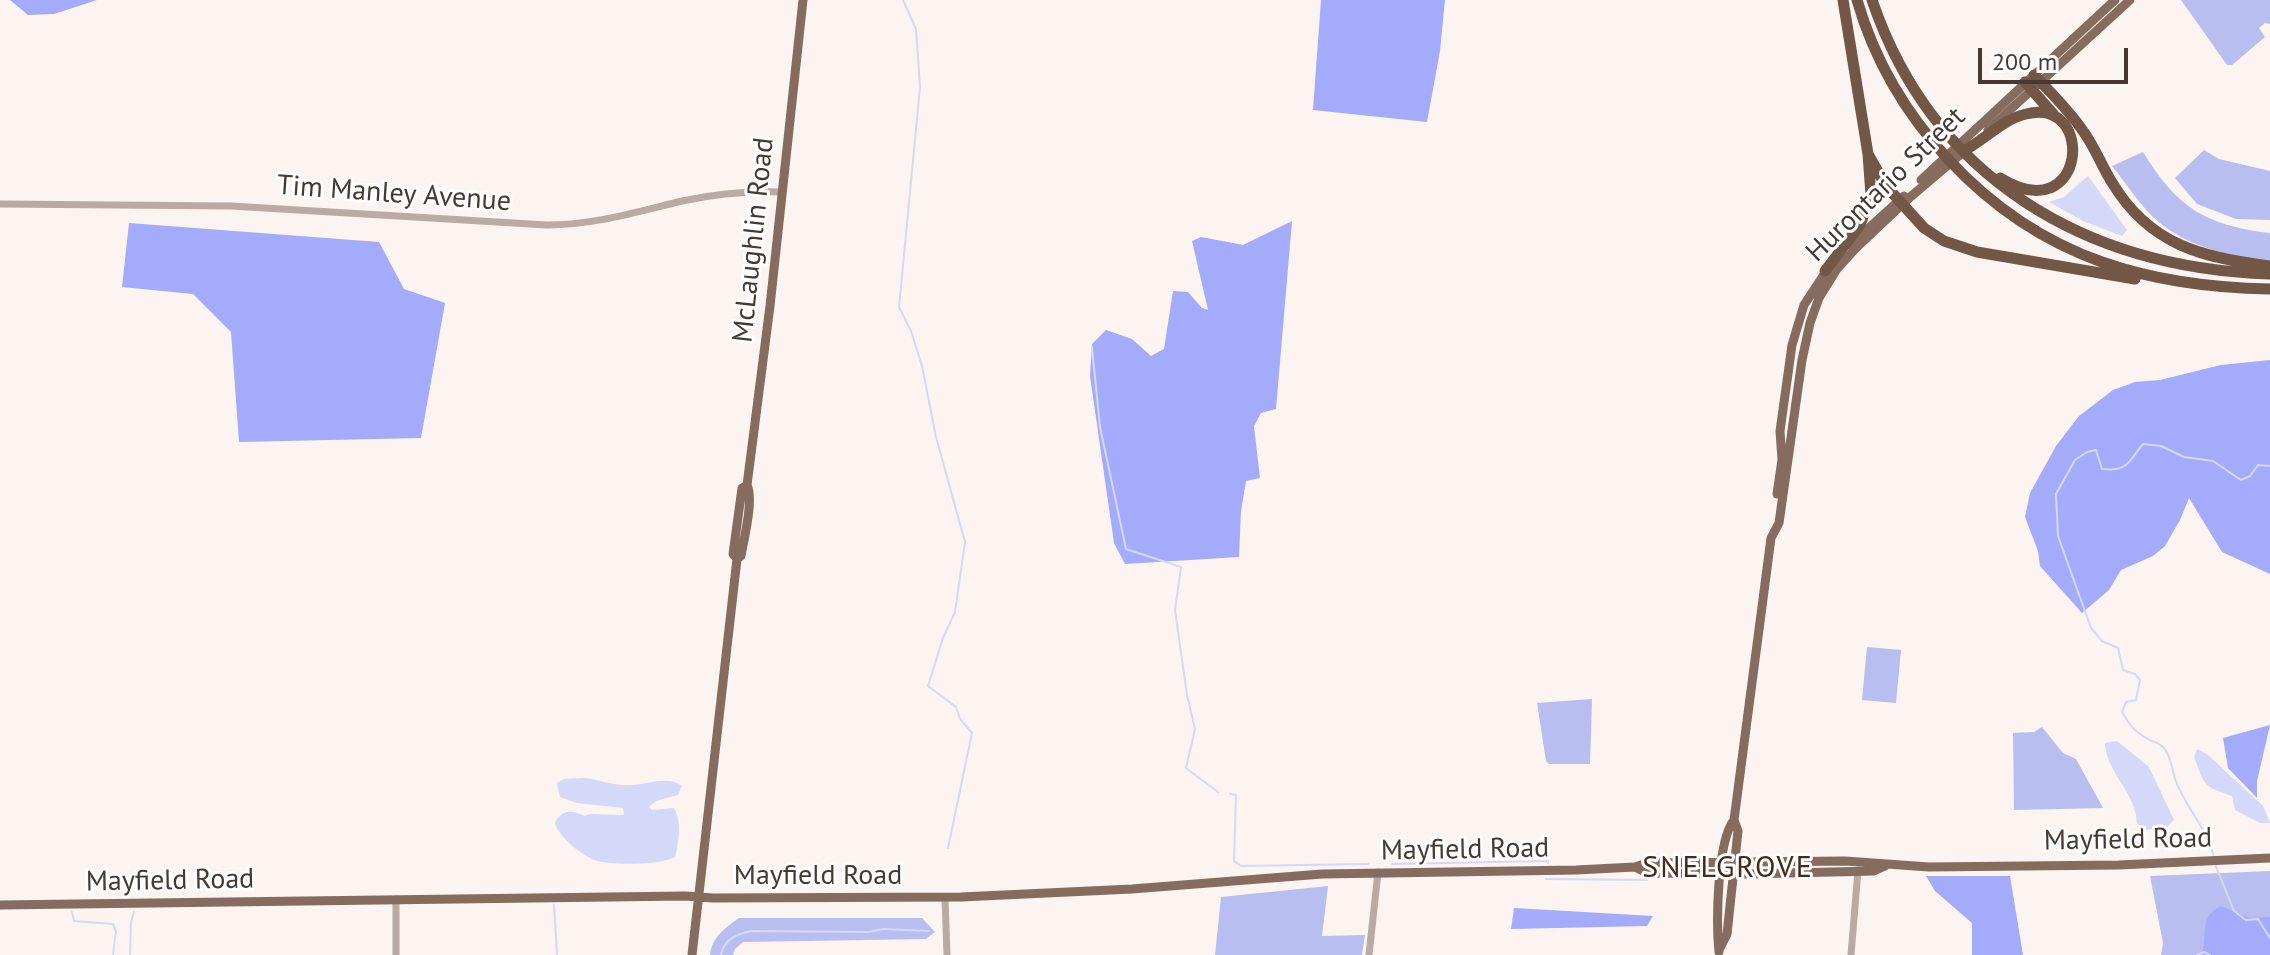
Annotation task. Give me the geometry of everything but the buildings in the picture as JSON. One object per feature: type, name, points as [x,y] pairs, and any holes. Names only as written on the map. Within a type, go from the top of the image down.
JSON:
[{"type":"highway","points":[[1825,271],[1867,212],[1872,183],[1843,0]]},
{"type":"highway","points":[[1857,0],[1874,47],[1914,117],[1949,161],[1990,199],[2068,248],[2127,270],[2183,283]]},
{"type":"highway","points":[[1872,0],[1883,31],[1916,94],[1952,141],[1991,178],[2032,208],[2070,229],[2134,254],[2199,269],[2270,274]]},
{"type":"highway","points":[[1952,141],[2009,184],[2023,189],[2042,190],[2065,177],[2073,160],[2072,139],[2033,82]]},
{"type":"highway","points":[[2033,82],[2083,131],[2114,186],[2148,226],[2187,249],[2219,259],[2270,266]]},
{"type":"highway","points":[[1967,149],[1977,138],[2029,113],[2045,113],[2059,119]]},
{"type":"highway","points":[[1868,154],[1882,182],[1900,203],[1934,235],[1954,246],[2171,284],[2270,289]]},
{"type":"main road","name":"McLaughlin Road","points":[[692,955],[737,559],[741,556],[750,490],[747,485],[803,0]]},
{"type":"main road","points":[[2033,82],[2115,0]]},
{"type":"main road","points":[[2033,82],[2130,0]]},
{"type":"main road","name":"Hurontario Street","points":[[1774,534],[1782,460],[1780,431],[1792,345],[1804,305],[1825,271],[1977,138],[2033,82]]},
{"type":"main road","name":"Hurontario Street","points":[[1939,169],[1967,149]]},
{"type":"main road","name":"Hurontario Street","points":[[1718,952],[1727,934],[1738,831],[1734,820],[1769,555],[1781,507],[1805,347],[1815,307],[1837,269],[1900,203]]},
{"type":"main road","name":"Hurontario Street","points":[[1718,952],[1715,930],[1726,829],[1734,820]]},
{"type":"main road","name":"Mayfield Road","points":[[0,905],[396,899],[945,898],[1378,872],[1576,870],[1635,867],[1647,863],[1735,862],[1858,867],[1874,871],[1890,864],[1951,867],[2270,858]]},
{"type":"main road","name":"Mayfield Road","points":[[1635,867],[1647,873],[1733,874],[1858,867]]},
{"type":"street","name":"Tim Manley Avenue","points":[[0,204],[231,206],[581,225],[684,201],[735,193],[782,192]]},
{"type":"street","points":[[1851,955],[1858,867]]},
{"type":"street","points":[[1369,955],[1378,872]]},
{"type":"street","points":[[945,898],[947,955]]},
{"type":"street","points":[[396,899],[396,955]]},
{"type":"shaded area","points":[[10,0],[97,0],[54,14],[28,15]]},
{"type":"shaded area","points":[[1321,0],[1445,0],[1440,51],[1427,122],[1313,110]]},
{"type":"shaded area","points":[[2181,0],[2270,0],[2270,24],[2265,23],[2259,28],[2265,37],[2232,65],[2227,65]]},
{"type":"shaded area","points":[[2204,150],[2219,159],[2270,171],[2270,220],[2236,219],[2197,204],[2175,178]]},
{"type":"shaded area","points":[[2143,152],[2168,187],[2194,210],[2227,225],[2270,233],[2270,262],[2198,245],[2172,232],[2153,217],[2112,166]]},
{"type":"shaded area","points":[[2088,176],[2127,230],[2122,236],[2085,222],[2049,202],[2064,197]]},
{"type":"shaded area","points":[[1292,221],[1276,409],[1261,413],[1254,426],[1260,478],[1246,481],[1239,557],[1125,564],[1114,543],[1090,376],[1092,344],[1106,330],[1132,339],[1151,356],[1164,349],[1173,291],[1188,292],[1202,308],[1208,310],[1192,241],[1201,237],[1243,245]]},
{"type":"shaded area","points":[[129,223],[379,242],[404,289],[445,303],[421,438],[239,442],[231,332],[193,294],[122,287]]},
{"type":"shaded area","points":[[2270,360],[2270,574],[2222,552],[2189,498],[2165,546],[2153,556],[2121,570],[2109,590],[2082,613],[2040,566],[2038,551],[2025,517],[2030,493],[2056,446],[2079,416],[2113,390],[2135,382],[2160,380],[2221,365]]},
{"type":"shaded area","points":[[1867,647],[1901,650],[1896,703],[1862,700]]},
{"type":"shaded area","points":[[1592,699],[1590,764],[1549,764],[1537,703]]},
{"type":"shaded area","points":[[2270,725],[2257,781],[2257,798],[2228,768],[2223,738]]},
{"type":"shaded area","points":[[2042,727],[2063,753],[2076,759],[2103,808],[2014,810],[2013,733],[2034,732]]},
{"type":"shaded area","points":[[2117,741],[2149,767],[2174,820],[2167,827],[2145,830],[2137,823],[2132,802],[2107,754],[2105,743]]},
{"type":"shaded area","points":[[2197,749],[2207,754],[2263,806],[2270,823],[2260,823],[2235,810],[2232,796],[2206,783],[2194,757]]},
{"type":"shaded area","points":[[584,778],[619,785],[668,781],[682,786],[678,795],[656,801],[649,807],[652,810],[674,808],[677,813],[679,839],[675,857],[636,864],[602,862],[589,858],[571,845],[555,823],[564,813],[585,816],[624,813],[623,808],[577,803],[560,797],[557,783],[564,779]]},
{"type":"shaded area","points":[[2270,871],[2270,955],[2161,955],[2163,943],[2150,876]]},
{"type":"shaded area","points":[[1926,876],[2010,876],[2023,955],[1972,955],[1972,923],[1935,891]]},
{"type":"shaded area","points":[[1328,886],[1322,936],[1365,935],[1362,955],[1215,955],[1221,897]]},
{"type":"shaded area","points":[[2221,906],[2250,918],[2270,917],[2270,955],[2202,955],[2206,921]]},
{"type":"shaded area","points":[[1514,908],[1653,916],[1647,926],[1511,929]]},
{"type":"shaded area","points":[[739,918],[922,918],[935,932],[926,939],[743,942],[733,955],[710,955],[716,938]]},
{"type":"waterway","points":[[903,0],[916,29],[920,87],[899,307],[911,331],[922,366],[936,437],[965,542],[955,612],[928,686],[956,707],[960,719],[972,733],[948,848]]},
{"type":"waterway","points":[[1092,347],[1100,427],[1126,549],[1181,567],[1175,610],[1195,729],[1186,768],[1218,792]]},
{"type":"waterway","points":[[2214,858],[2208,839],[2177,784],[2167,752],[2136,731],[2122,712],[2126,702],[2136,700],[2140,680],[2135,674],[2123,670],[2118,648],[2102,641],[2091,628],[2058,536],[2056,494],[2075,460],[2096,450],[2102,469],[2111,470],[2130,461],[2143,444],[2161,446],[2184,457],[2213,461],[2241,480],[2250,476],[2258,465],[2270,466]]},
{"type":"waterway","points":[[1230,794],[1236,795],[1234,861],[1241,866],[1368,864]]},
{"type":"waterway","points":[[1392,864],[1548,863]]},
{"type":"waterway","points":[[2215,864],[2234,911],[2246,920],[2258,919],[2270,938]]},
{"type":"waterway","points":[[1546,879],[1647,880]]},
{"type":"waterway","points":[[554,905],[557,955]]},
{"type":"waterway","points":[[72,912],[74,921],[113,924],[116,931],[113,955]]},
{"type":"waterway","points":[[130,955],[134,912]]},
{"type":"waterway","points":[[721,955],[732,938],[751,931],[929,931]]},
{"type":"waterway","points":[[2197,955],[2204,952],[2210,955]]},
{"type":"district","name":"SNELGROVE","points":[[1728,868]]}]
